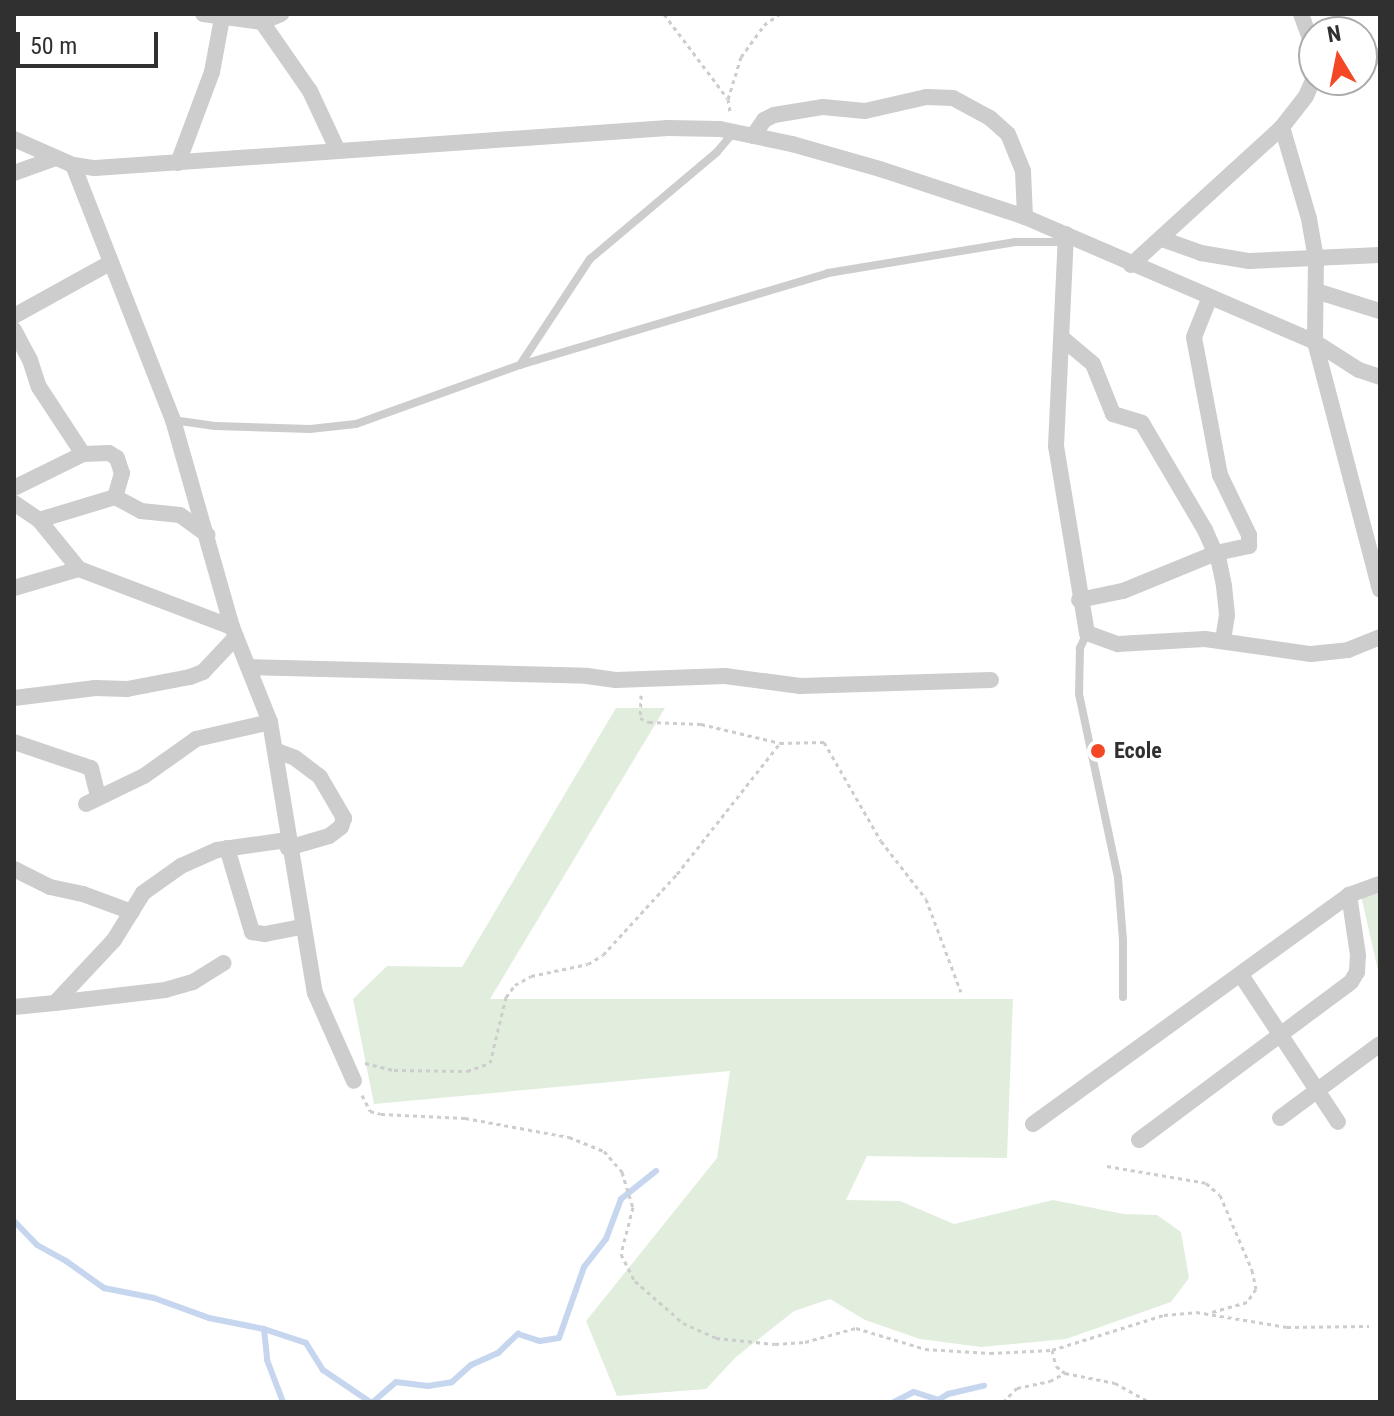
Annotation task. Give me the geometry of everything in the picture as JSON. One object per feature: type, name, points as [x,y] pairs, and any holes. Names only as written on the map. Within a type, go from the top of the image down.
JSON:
[{"type":"street","points":[[178,163],[212,72],[213,16],[262,22],[281,14]]},
{"type":"street","points":[[262,22],[310,91],[338,151]]},
{"type":"street","points":[[1131,265],[1282,127],[1306,96]]},
{"type":"street","points":[[753,136],[764,120],[774,115],[823,107],[865,111],[926,97],[953,98],[990,118],[1008,134],[1023,171],[1025,217]]},
{"type":"street","points":[[1282,127],[1309,219],[1316,257],[1315,342],[1380,590]]},
{"type":"street","points":[[14,139],[73,165],[95,168],[668,128],[733,132],[893,173],[1025,217],[1065,238],[1315,342],[1359,370],[1380,377]]},
{"type":"street","points":[[14,173],[56,158]]},
{"type":"street","points":[[73,165],[173,420],[234,632],[270,722],[315,993],[346,1057],[354,1081]]},
{"type":"street","points":[[1065,238],[1056,446],[1079,600],[1087,633],[1108,643],[1135,645],[1223,640],[1311,654],[1348,650],[1380,637]]},
{"type":"street","points":[[1162,239],[1201,253],[1249,261],[1380,255]]},
{"type":"street","points":[[14,316],[110,263]]},
{"type":"street","points":[[1316,291],[1380,311]]},
{"type":"street","points":[[1079,600],[1123,591],[1216,553],[1244,549],[1251,541],[1220,475],[1194,337],[1210,297]]},
{"type":"street","points":[[14,330],[21,339],[39,387],[83,454]]},
{"type":"street","points":[[1062,338],[1096,368],[1113,414],[1136,420],[1147,429],[1216,553],[1226,603],[1223,640]]},
{"type":"street","points":[[14,488],[83,454],[109,453],[117,458],[122,473],[115,497]]},
{"type":"street","points":[[39,520],[115,497],[141,511],[180,515],[208,535]]},
{"type":"street","points":[[14,503],[39,520],[79,569],[234,632]]},
{"type":"street","points":[[14,588],[79,569]]},
{"type":"street","points":[[14,698],[101,687],[127,689],[190,677],[203,672],[234,632]]},
{"type":"street","points":[[249,667],[641,679],[725,676],[800,686],[991,680]]},
{"type":"street","points":[[14,742],[91,768],[92,800],[144,776],[196,739],[270,722]]},
{"type":"street","points":[[55,1003],[114,940],[153,884],[189,862],[227,848],[288,844],[329,836],[341,827],[344,818],[320,777],[295,758],[277,751]]},
{"type":"street","points":[[227,848],[252,932],[265,934],[302,927]]},
{"type":"street","points":[[14,869],[50,887],[83,894],[132,912]]},
{"type":"street","points":[[1033,1124],[1349,895],[1380,884]]},
{"type":"street","points":[[1139,1140],[1355,977],[1357,938],[1349,895]]},
{"type":"street","points":[[14,1007],[165,990],[193,982],[224,963]]},
{"type":"street","points":[[1241,975],[1283,1034],[1338,1122]]},
{"type":"street","points":[[1280,1118],[1380,1044]]},
{"type":"lane","points":[[520,365],[590,259],[717,152],[733,132]]},
{"type":"lane","points":[[173,420],[215,426],[310,429],[356,424],[520,365],[828,273],[1015,242],[1065,238]]},
{"type":"lane","points":[[1087,633],[1080,648],[1079,694],[1118,878],[1123,997]]},
{"type":"path","points":[[664,14],[728,99]]},
{"type":"path","points":[[733,132],[728,99],[741,57],[764,25],[780,14]]},
{"type":"path","points":[[641,679],[640,718],[701,724],[780,743],[824,742],[881,841],[926,899],[961,992]]},
{"type":"path","points":[[346,1057],[394,1070],[467,1071],[490,1063],[503,1005],[515,985],[531,976],[588,964],[603,955],[677,874],[780,743]]},
{"type":"path","points":[[354,1081],[370,1111],[465,1118],[569,1137],[604,1151],[622,1172],[633,1207],[621,1254],[635,1281],[683,1323],[716,1338],[775,1344],[805,1342],[856,1328],[925,1349],[990,1353],[1052,1350],[1164,1315],[1206,1314],[1287,1327],[1369,1326]]},
{"type":"path","points":[[1107,1166],[1206,1183],[1220,1195],[1252,1270],[1256,1289],[1247,1302],[1206,1314]]},
{"type":"path","points":[[1052,1350],[1056,1366],[1065,1373],[1115,1383],[1149,1402]]},
{"type":"path","points":[[1003,1402],[1017,1388],[1050,1381],[1065,1373]]},
{"type":"green space","points":[[616,708],[665,708],[490,999],[1013,999],[1007,1158],[867,1156],[846,1200],[900,1201],[954,1224],[1053,1200],[1124,1214],[1157,1215],[1181,1232],[1189,1278],[1171,1302],[1066,1339],[981,1347],[920,1339],[865,1320],[830,1299],[794,1311],[736,1357],[706,1389],[617,1396],[586,1321],[717,1158],[730,1071],[374,1104],[353,999],[387,966],[462,967]]},
{"type":"green space","points":[[1380,890],[1380,979],[1361,896]]},
{"type":"waterway","points":[[373,1402],[396,1382],[428,1386],[452,1382],[471,1365],[498,1353],[518,1334],[540,1341],[559,1338],[584,1267],[606,1239],[621,1199],[656,1171]]},
{"type":"waterway","points":[[14,1221],[37,1245],[104,1288],[154,1298],[209,1318],[264,1329],[306,1343],[323,1370],[370,1402]]},
{"type":"waterway","points":[[264,1329],[267,1360],[283,1402]]},
{"type":"waterway","points":[[894,1402],[914,1392],[938,1400],[948,1394],[984,1386]]},
{"type":"place","name":"Ecole","points":[[1098,751]]}]
